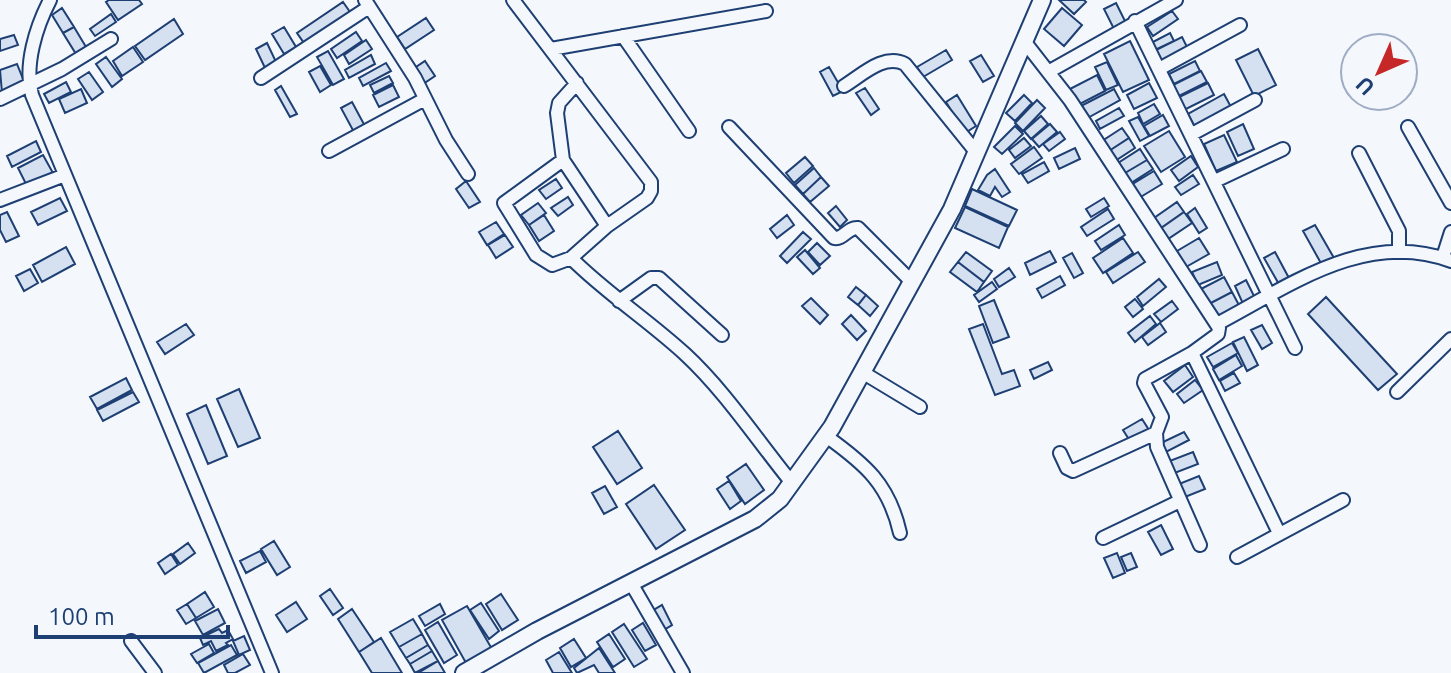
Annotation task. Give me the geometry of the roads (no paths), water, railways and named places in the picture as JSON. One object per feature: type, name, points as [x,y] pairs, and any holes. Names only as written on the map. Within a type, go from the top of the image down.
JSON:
[{"type":"main road","points":[[464,673],[537,631],[755,519],[780,499],[826,436],[952,209],[1042,0]]},
{"type":"street","points":[[50,0],[35,40],[28,74],[29,85],[272,673]]},
{"type":"street","points":[[513,0],[651,182],[647,198],[607,226],[571,258],[552,265],[536,255],[504,203],[563,160]]},
{"type":"street","points":[[1048,72],[1176,0]]},
{"type":"street","points":[[261,78],[367,3],[415,78],[446,140],[468,174]]},
{"type":"street","points":[[551,49],[766,11]]},
{"type":"street","points":[[1135,21],[1295,348]]},
{"type":"street","points":[[1159,69],[1240,25]]},
{"type":"street","points":[[623,36],[689,131]]},
{"type":"street","points":[[0,99],[62,69],[111,39]]},
{"type":"street","points":[[1024,41],[1070,100],[1217,324],[1218,334],[1192,353],[1145,379],[1145,387],[1162,417],[1156,433],[1157,447],[1200,545]]},
{"type":"street","points":[[844,86],[881,63],[896,59],[905,64],[976,152]]},
{"type":"street","points":[[577,83],[559,103],[557,113],[563,160],[607,226]]},
{"type":"street","points":[[329,151],[425,99]]},
{"type":"street","points":[[1192,134],[1255,100]]},
{"type":"street","points":[[729,127],[834,238],[838,239],[853,228],[858,228],[912,282]]},
{"type":"street","points":[[1408,127],[1451,203]]},
{"type":"street","points":[[1215,181],[1283,149]]},
{"type":"street","points":[[1359,153],[1399,231],[1399,252]]},
{"type":"street","points":[[0,200],[65,175]]},
{"type":"street","points":[[1217,324],[1328,265],[1377,252],[1426,251],[1447,259],[1451,232]]},
{"type":"street","points":[[571,258],[686,355],[792,483]]},
{"type":"street","points":[[619,301],[651,278],[659,278],[722,335]]},
{"type":"street","points":[[1397,392],[1451,339]]},
{"type":"street","points":[[1192,353],[1279,533]]},
{"type":"street","points":[[862,372],[920,407]]},
{"type":"street","points":[[1060,453],[1067,468],[1073,471],[1156,433]]},
{"type":"street","points":[[826,436],[874,474],[896,516],[900,533]]},
{"type":"street","points":[[1237,557],[1343,500]]},
{"type":"street","points":[[1103,538],[1180,501]]},
{"type":"street","points":[[631,583],[683,673]]},
{"type":"street","points":[[131,641],[155,673]]}]
